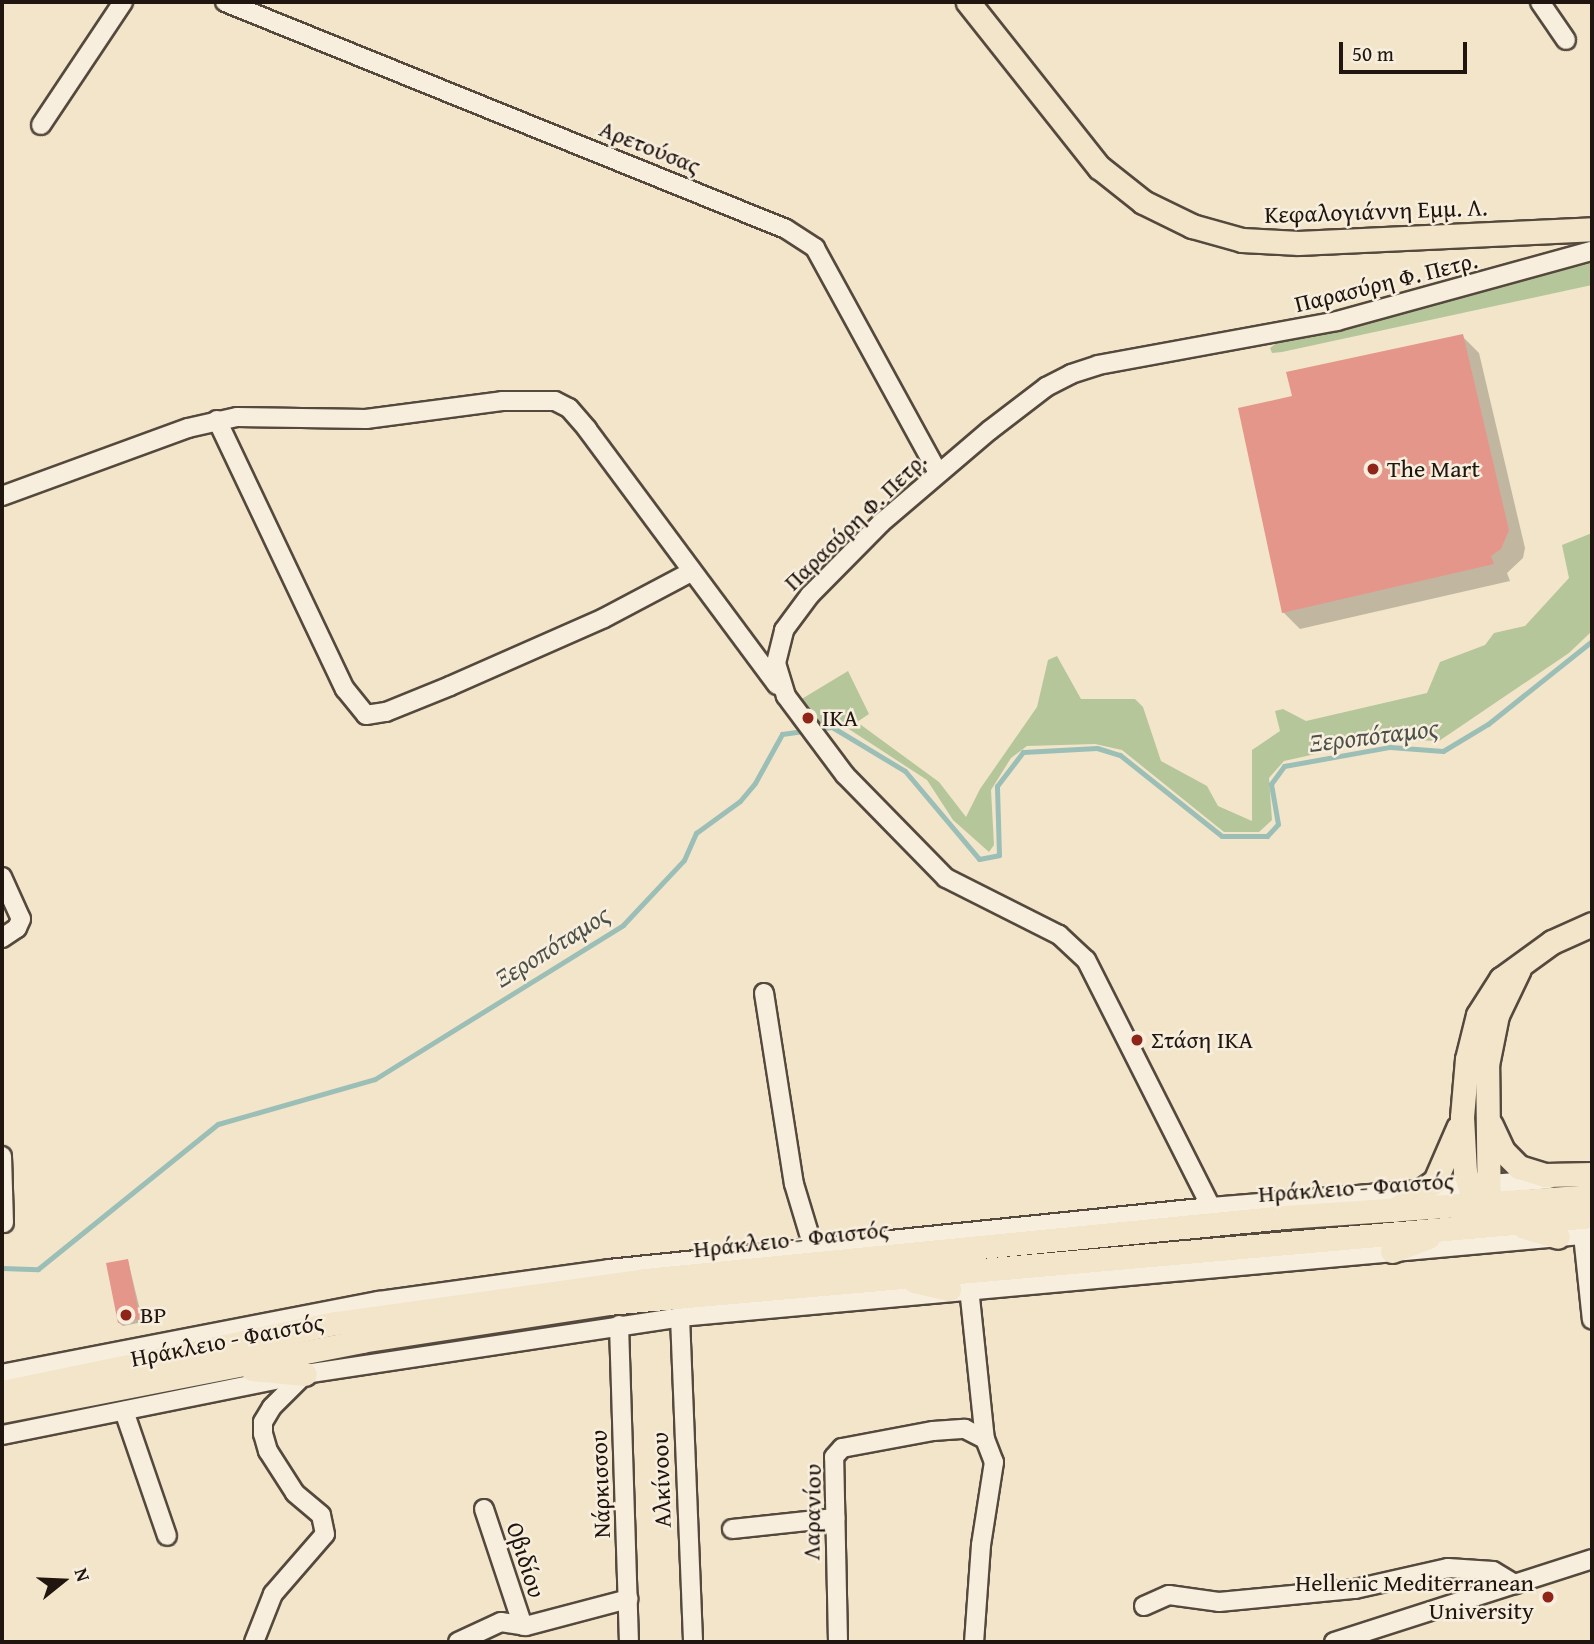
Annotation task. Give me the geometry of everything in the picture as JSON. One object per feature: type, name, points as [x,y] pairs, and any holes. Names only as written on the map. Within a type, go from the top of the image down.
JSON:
[{"type":"main road","name":"Κεφαλογιάννη Εμμ. Λ.","points":[[968,2],[1099,167],[1143,202],[1192,226],[1242,240],[1299,243],[1592,229]]},
{"type":"main road","points":[[1388,1213],[1426,1191],[1442,1170],[1462,1117],[1474,1027],[1491,990],[1552,942],[1592,924]]},
{"type":"main road","points":[[1486,1205],[1485,1101],[1494,1026],[1519,968]]},
{"type":"main road","points":[[1485,1101],[1500,1146],[1513,1162],[1536,1173],[1581,1175]]},
{"type":"main road","points":[[1462,1117],[1486,1205]]},
{"type":"main road","points":[[1486,1205],[1581,1175]]},
{"type":"main road","points":[[1426,1191],[1486,1205],[1558,1237]]},
{"type":"main road","name":"Ηράκλειο - Φαιστός","points":[[2,1411],[219,1358],[272,1336],[645,1280],[1285,1217],[1388,1213],[1592,1196]]},
{"type":"main road","name":"Ηράκλειο - Φαιστός","points":[[2,1392],[219,1358],[608,1303],[886,1276],[1447,1229],[1486,1205],[1589,1229]]},
{"type":"main road","points":[[1070,1223],[1115,1233]]},
{"type":"main road","points":[[1392,1251],[1447,1229]]},
{"type":"main road","points":[[886,1276],[959,1288]]},
{"type":"main road","points":[[272,1336],[337,1308]]},
{"type":"main road","points":[[186,1336],[219,1358],[305,1374]]},
{"type":"street","points":[[41,125],[123,2]]},
{"type":"street","name":"Αρετούσας","points":[[225,2],[786,229],[806,242],[829,267],[938,473]]},
{"type":"street","points":[[1540,2],[1566,40]]},
{"type":"street","name":"Παρασύρη Φ. Πετρ.","points":[[1211,1207],[1086,960],[1059,935],[946,877],[845,775],[786,696],[776,663],[790,620],[881,523],[938,473],[1046,387],[1098,365],[1324,324],[1592,251]]},
{"type":"street","points":[[2,496],[217,420],[263,415],[366,419],[502,401],[555,401],[569,408],[587,429],[786,696]]},
{"type":"street","points":[[217,420],[345,689],[366,715],[386,712],[463,681],[604,618],[691,572]]},
{"type":"street","points":[[2,877],[21,919],[17,928],[2,938]]},
{"type":"street","points":[[764,993],[794,1184],[813,1247]]},
{"type":"street","points":[[2,1156],[4,1223]]},
{"type":"street","points":[[2,1374],[337,1308],[609,1269],[1211,1207],[1426,1191]]},
{"type":"street","points":[[2,1436],[305,1374],[680,1317],[959,1288],[1558,1237],[1589,1229],[1592,1320]]},
{"type":"street","points":[[959,1288],[985,1439],[994,1462],[981,1545],[974,1642]]},
{"type":"street","name":"Αλκίνοου","points":[[680,1317],[693,1642]]},
{"type":"street","name":"Νάρκισσου","points":[[619,1325],[629,1642]]},
{"type":"street","points":[[254,1642],[274,1594],[326,1534],[321,1515],[295,1493],[263,1434],[262,1422],[272,1407],[305,1374]]},
{"type":"street","points":[[124,1411],[167,1536]]},
{"type":"street","name":"Λαρανίου","points":[[838,1642],[834,1457],[842,1448],[965,1429],[985,1439]]},
{"type":"street","name":"Οβιδίου","points":[[484,1509],[527,1632]]},
{"type":"street","points":[[732,1529],[835,1518]]},
{"type":"street","points":[[1334,1642],[1592,1559]]},
{"type":"street","points":[[1144,1606],[1169,1595],[1219,1601],[1356,1589],[1448,1568],[1493,1570],[1515,1584]]},
{"type":"street","points":[[458,1642],[501,1622],[527,1632],[628,1599]]},
{"type":"green space","points":[[1592,263],[1592,285],[1282,352],[1272,353],[1270,348],[1279,341]]},
{"type":"green space","points":[[1592,533],[1592,631],[1569,653],[1439,741],[1383,739],[1284,761],[1269,778],[1272,820],[1259,832],[1224,832],[1122,750],[1095,744],[1027,746],[1011,758],[991,790],[994,845],[989,852],[953,820],[927,780],[838,722],[812,723],[800,700],[848,671],[869,714],[857,722],[939,782],[966,817],[980,789],[1037,707],[1048,660],[1057,656],[1081,699],[1135,699],[1143,707],[1161,761],[1207,786],[1218,806],[1252,821],[1252,750],[1280,731],[1275,711],[1283,709],[1306,721],[1427,693],[1440,662],[1485,645],[1494,633],[1525,626],[1569,578],[1562,545]]},
{"type":"building","name":"The Mart","points":[[1463,334],[1509,530],[1501,549],[1491,556],[1494,564],[1282,613],[1238,408],[1292,396],[1286,372]]},
{"type":"building","points":[[128,1259],[140,1319],[118,1323],[106,1263]]},
{"type":"waterway","name":"Ξεροπόταμος","points":[[2,1268],[38,1269],[218,1124],[375,1079],[623,925],[684,860],[696,833],[740,801],[755,783],[782,734],[832,727],[905,771],[979,859],[999,855],[997,786],[1023,752],[1097,748],[1120,755],[1222,836],[1267,836],[1278,824],[1271,784],[1284,766],[1390,747],[1443,751],[1488,724],[1592,641]]},
{"type":"place","name":"The Mart","points":[[1373,469]]},
{"type":"place","name":"IKA","points":[[808,718]]},
{"type":"place","name":"Στάση ΙΚΑ","points":[[1137,1040]]},
{"type":"place","name":"BP","points":[[126,1315]]},
{"type":"place","name":"Hellenic Mediterranean University","points":[[1548,1597]]}]
